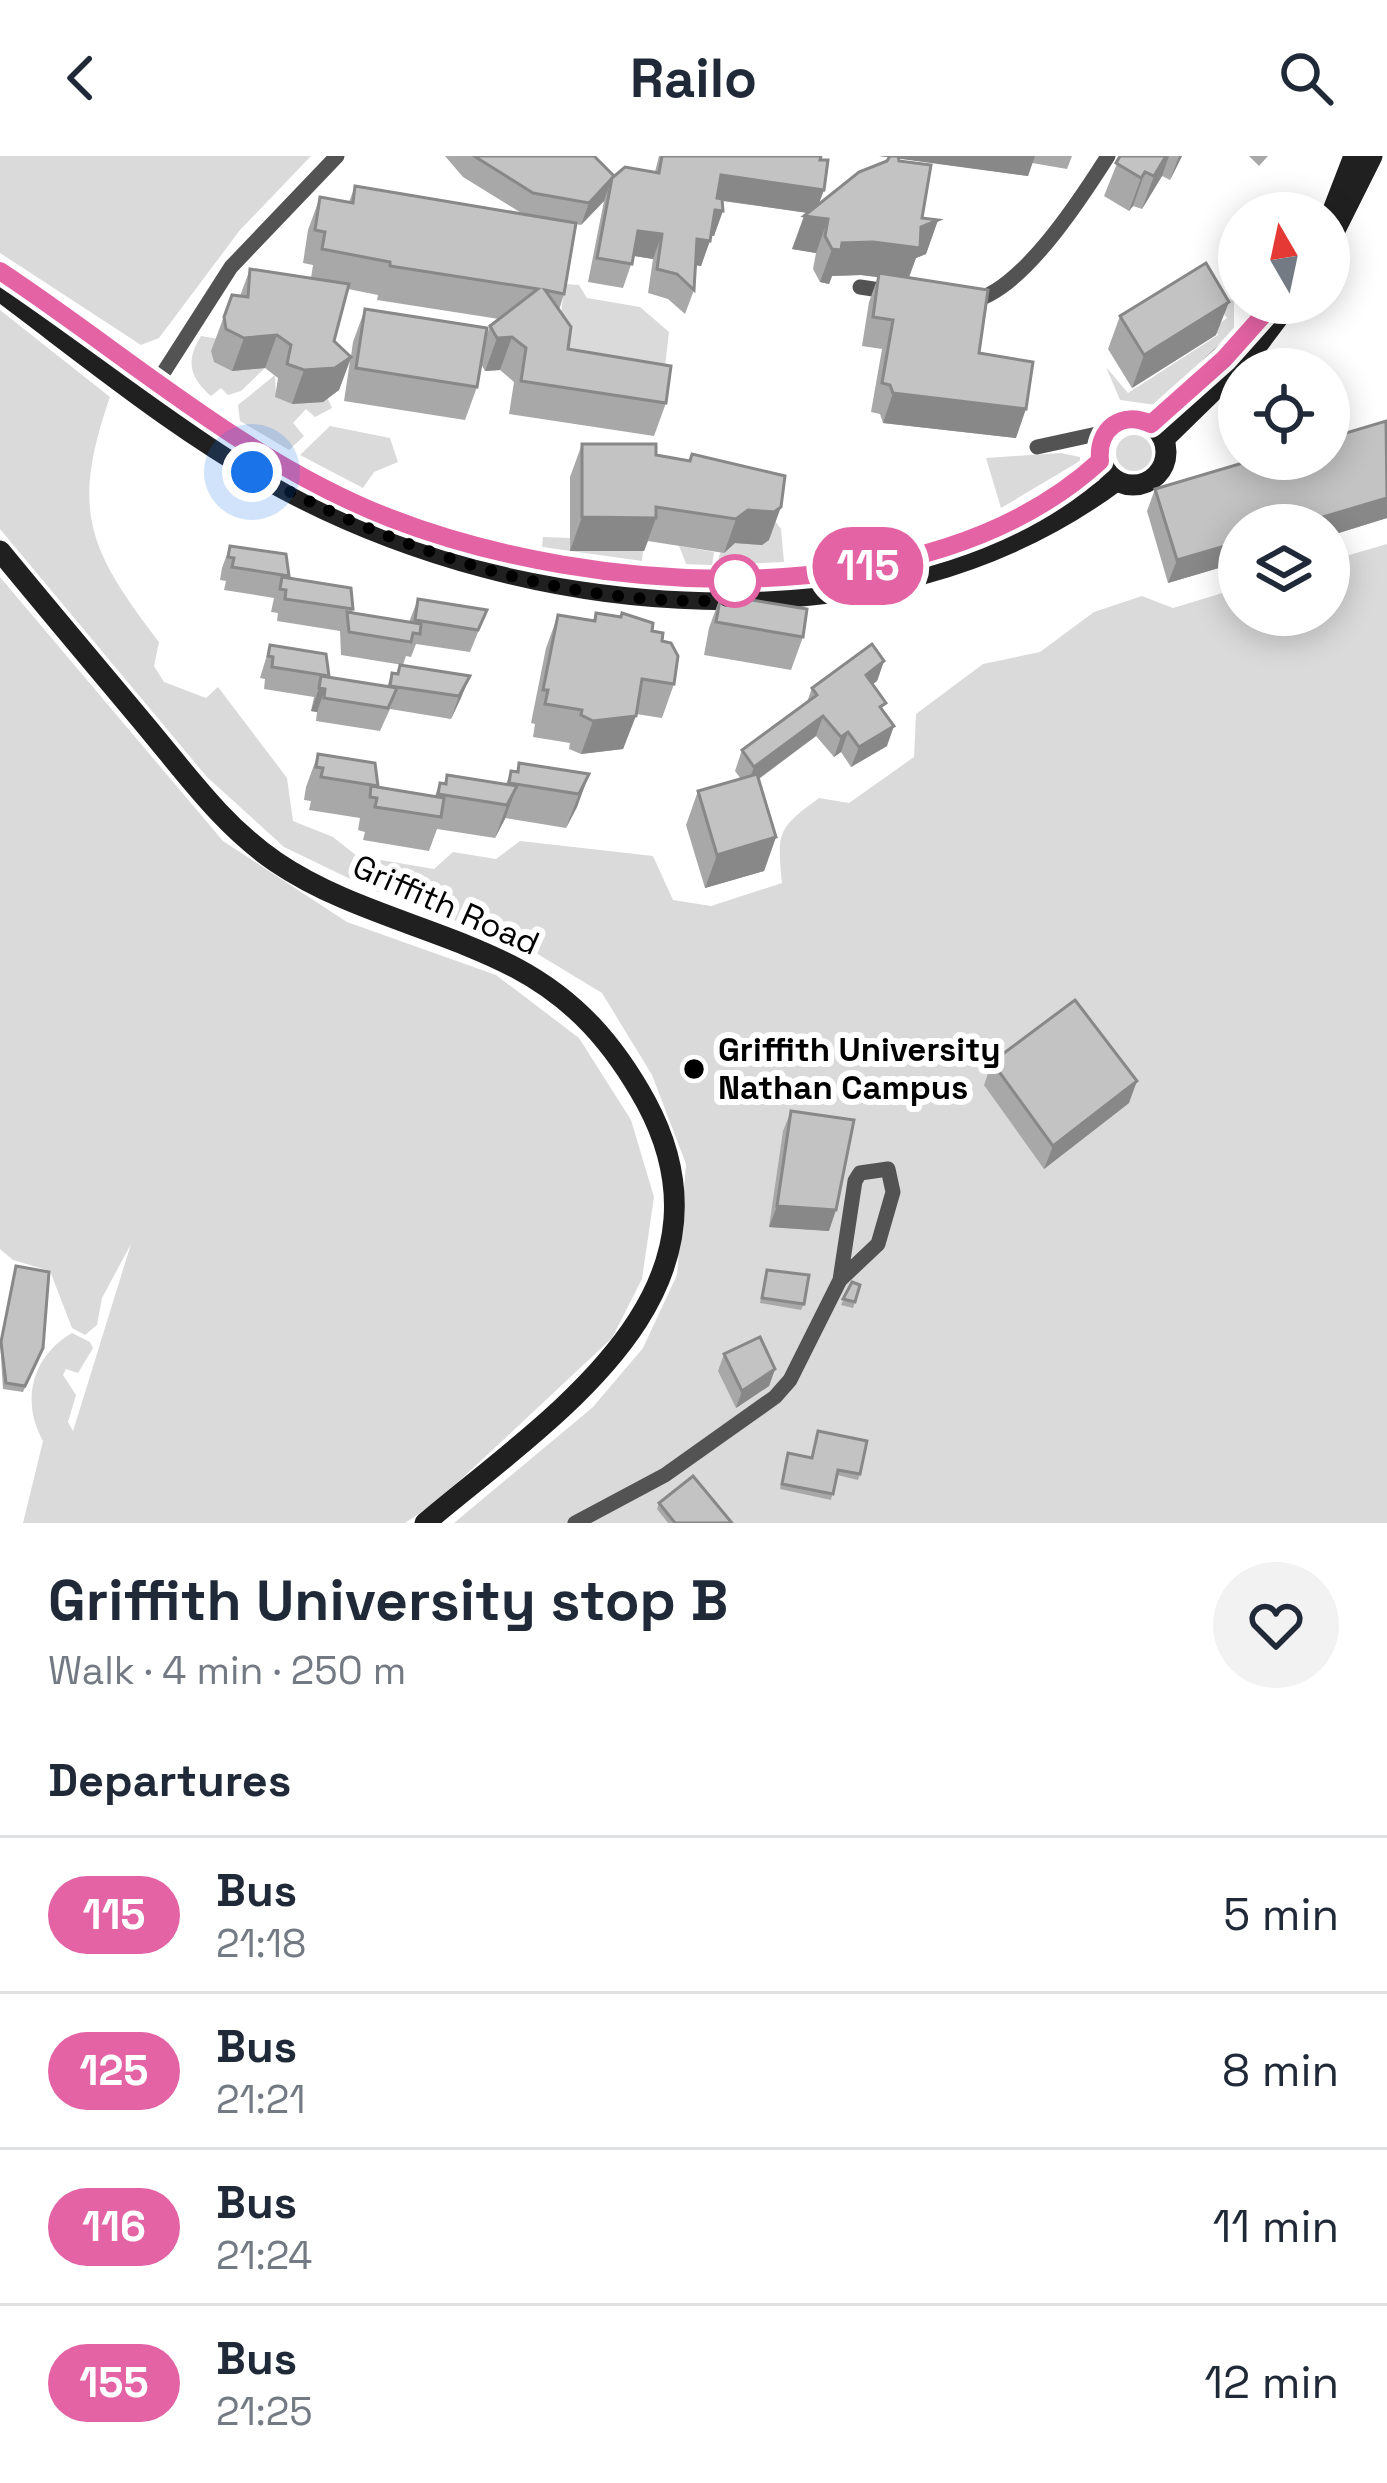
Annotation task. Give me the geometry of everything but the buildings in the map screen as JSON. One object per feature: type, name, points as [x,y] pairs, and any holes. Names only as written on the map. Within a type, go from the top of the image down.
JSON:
[{"type":"street","points":[[158,381],[232,267],[337,156]]},
{"type":"street","points":[[959,302],[991,295],[1023,266],[1080,202],[1108,156]]},
{"type":"street","points":[[1340,192],[1354,156]]},
{"type":"street","points":[[1350,200],[1372,156]]},
{"type":"street","points":[[0,271],[284,465],[388,517],[488,550],[651,577],[713,582],[883,562],[952,544],[1059,491],[1099,458],[1106,431]]},
{"type":"street","points":[[860,287],[920,296]]},
{"type":"street","points":[[0,291],[218,450],[286,490],[366,530],[439,556],[593,592],[704,602],[820,594],[897,579],[1019,535],[1116,481],[1136,485],[1155,476],[1165,463],[1157,431]]},
{"type":"street","points":[[1157,431],[1255,324]]},
{"type":"street","points":[[1157,431],[1250,355],[1273,324]]},
{"type":"street","points":[[1116,481],[1099,458],[1037,447],[1106,431],[1123,420],[1157,431]]},
{"type":"street","name":"Griffith Road","points":[[0,551],[229,825],[278,864],[517,968],[579,1009],[621,1056],[653,1117],[673,1195],[668,1246],[649,1306],[610,1362],[582,1390],[425,1523]]},
{"type":"street","points":[[575,1523],[665,1475],[775,1397],[790,1380],[840,1280],[860,1173],[888,1169],[893,1192],[878,1244],[840,1280]]},
{"type":"shaded area","points":[[0,156],[311,156],[240,230],[159,338],[141,345],[0,253]]},
{"type":"shaded area","points":[[565,284],[579,285],[587,298],[640,307],[669,332],[665,366],[643,361],[640,377],[569,366],[557,341]]},
{"type":"shaded area","points":[[0,310],[110,397],[91,471],[89,501],[102,554],[159,642],[154,666],[164,682],[206,698],[218,687],[287,778],[293,821],[333,837],[357,856],[434,869],[453,852],[496,859],[520,841],[653,856],[673,900],[711,906],[782,883],[780,842],[795,817],[819,798],[849,803],[914,757],[916,714],[983,664],[1040,652],[1094,612],[1142,596],[1173,608],[1218,594],[1218,636],[1350,636],[1350,555],[1387,544],[1387,1523],[454,1523],[593,1407],[643,1348],[677,1275],[686,1164],[652,1075],[602,993],[526,947],[373,890],[284,847],[207,777],[0,529]]},
{"type":"shaded area","points":[[1234,324],[1234,332],[1156,405],[1120,400],[1106,367],[1128,393],[1218,335],[1214,328]]},
{"type":"shaded area","points":[[201,336],[225,340],[265,368],[241,391],[228,395],[221,388],[211,396],[192,369]]},
{"type":"shaded area","points":[[275,375],[276,397],[292,404],[328,399],[332,408],[315,417],[306,409],[293,423],[304,436],[289,450],[240,421],[238,405]]},
{"type":"shaded area","points":[[330,426],[390,438],[398,462],[374,472],[363,488],[300,455]]},
{"type":"shaded area","points":[[1134,435],[1147,440],[1152,453],[1147,466],[1134,471],[1121,466],[1116,453],[1121,440]]},
{"type":"shaded area","points":[[1061,453],[1080,457],[1080,461],[1001,508],[986,458]]},
{"type":"shaded area","points":[[773,518],[781,529],[784,562],[717,565],[720,553],[735,543],[767,542]]},
{"type":"shaded area","points":[[543,537],[570,538],[570,551],[542,547]]},
{"type":"shaded area","points":[[679,546],[714,552],[712,566],[687,566]]},
{"type":"shaded area","points":[[571,551],[643,551],[642,561]]},
{"type":"shaded area","points":[[0,577],[223,841],[347,922],[496,975],[579,1038],[631,1120],[654,1197],[642,1279],[612,1338],[439,1500],[405,1523],[23,1523],[43,1441],[32,1411],[39,1367],[72,1333],[90,1342],[93,1348],[78,1373],[66,1369],[63,1375],[76,1395],[68,1422],[73,1431],[131,1244],[102,1298],[97,1325],[85,1335],[72,1328],[50,1271],[13,1260],[0,1249]]},
{"type":"bus line","name":"115","points":[[0,271],[238,437],[388,517],[488,550],[590,570],[713,582],[856,568],[952,544],[1016,514],[1100,461],[1101,439],[1113,424],[1134,418],[1151,424],[1177,404],[1256,324]]},
{"type":"place","name":"Griffith University Nathan Campus","points":[[694,1069]]},
{"type":"route","points":[[252,472],[366,530],[501,573],[593,592],[683,602],[737,600],[735,581]]}]
